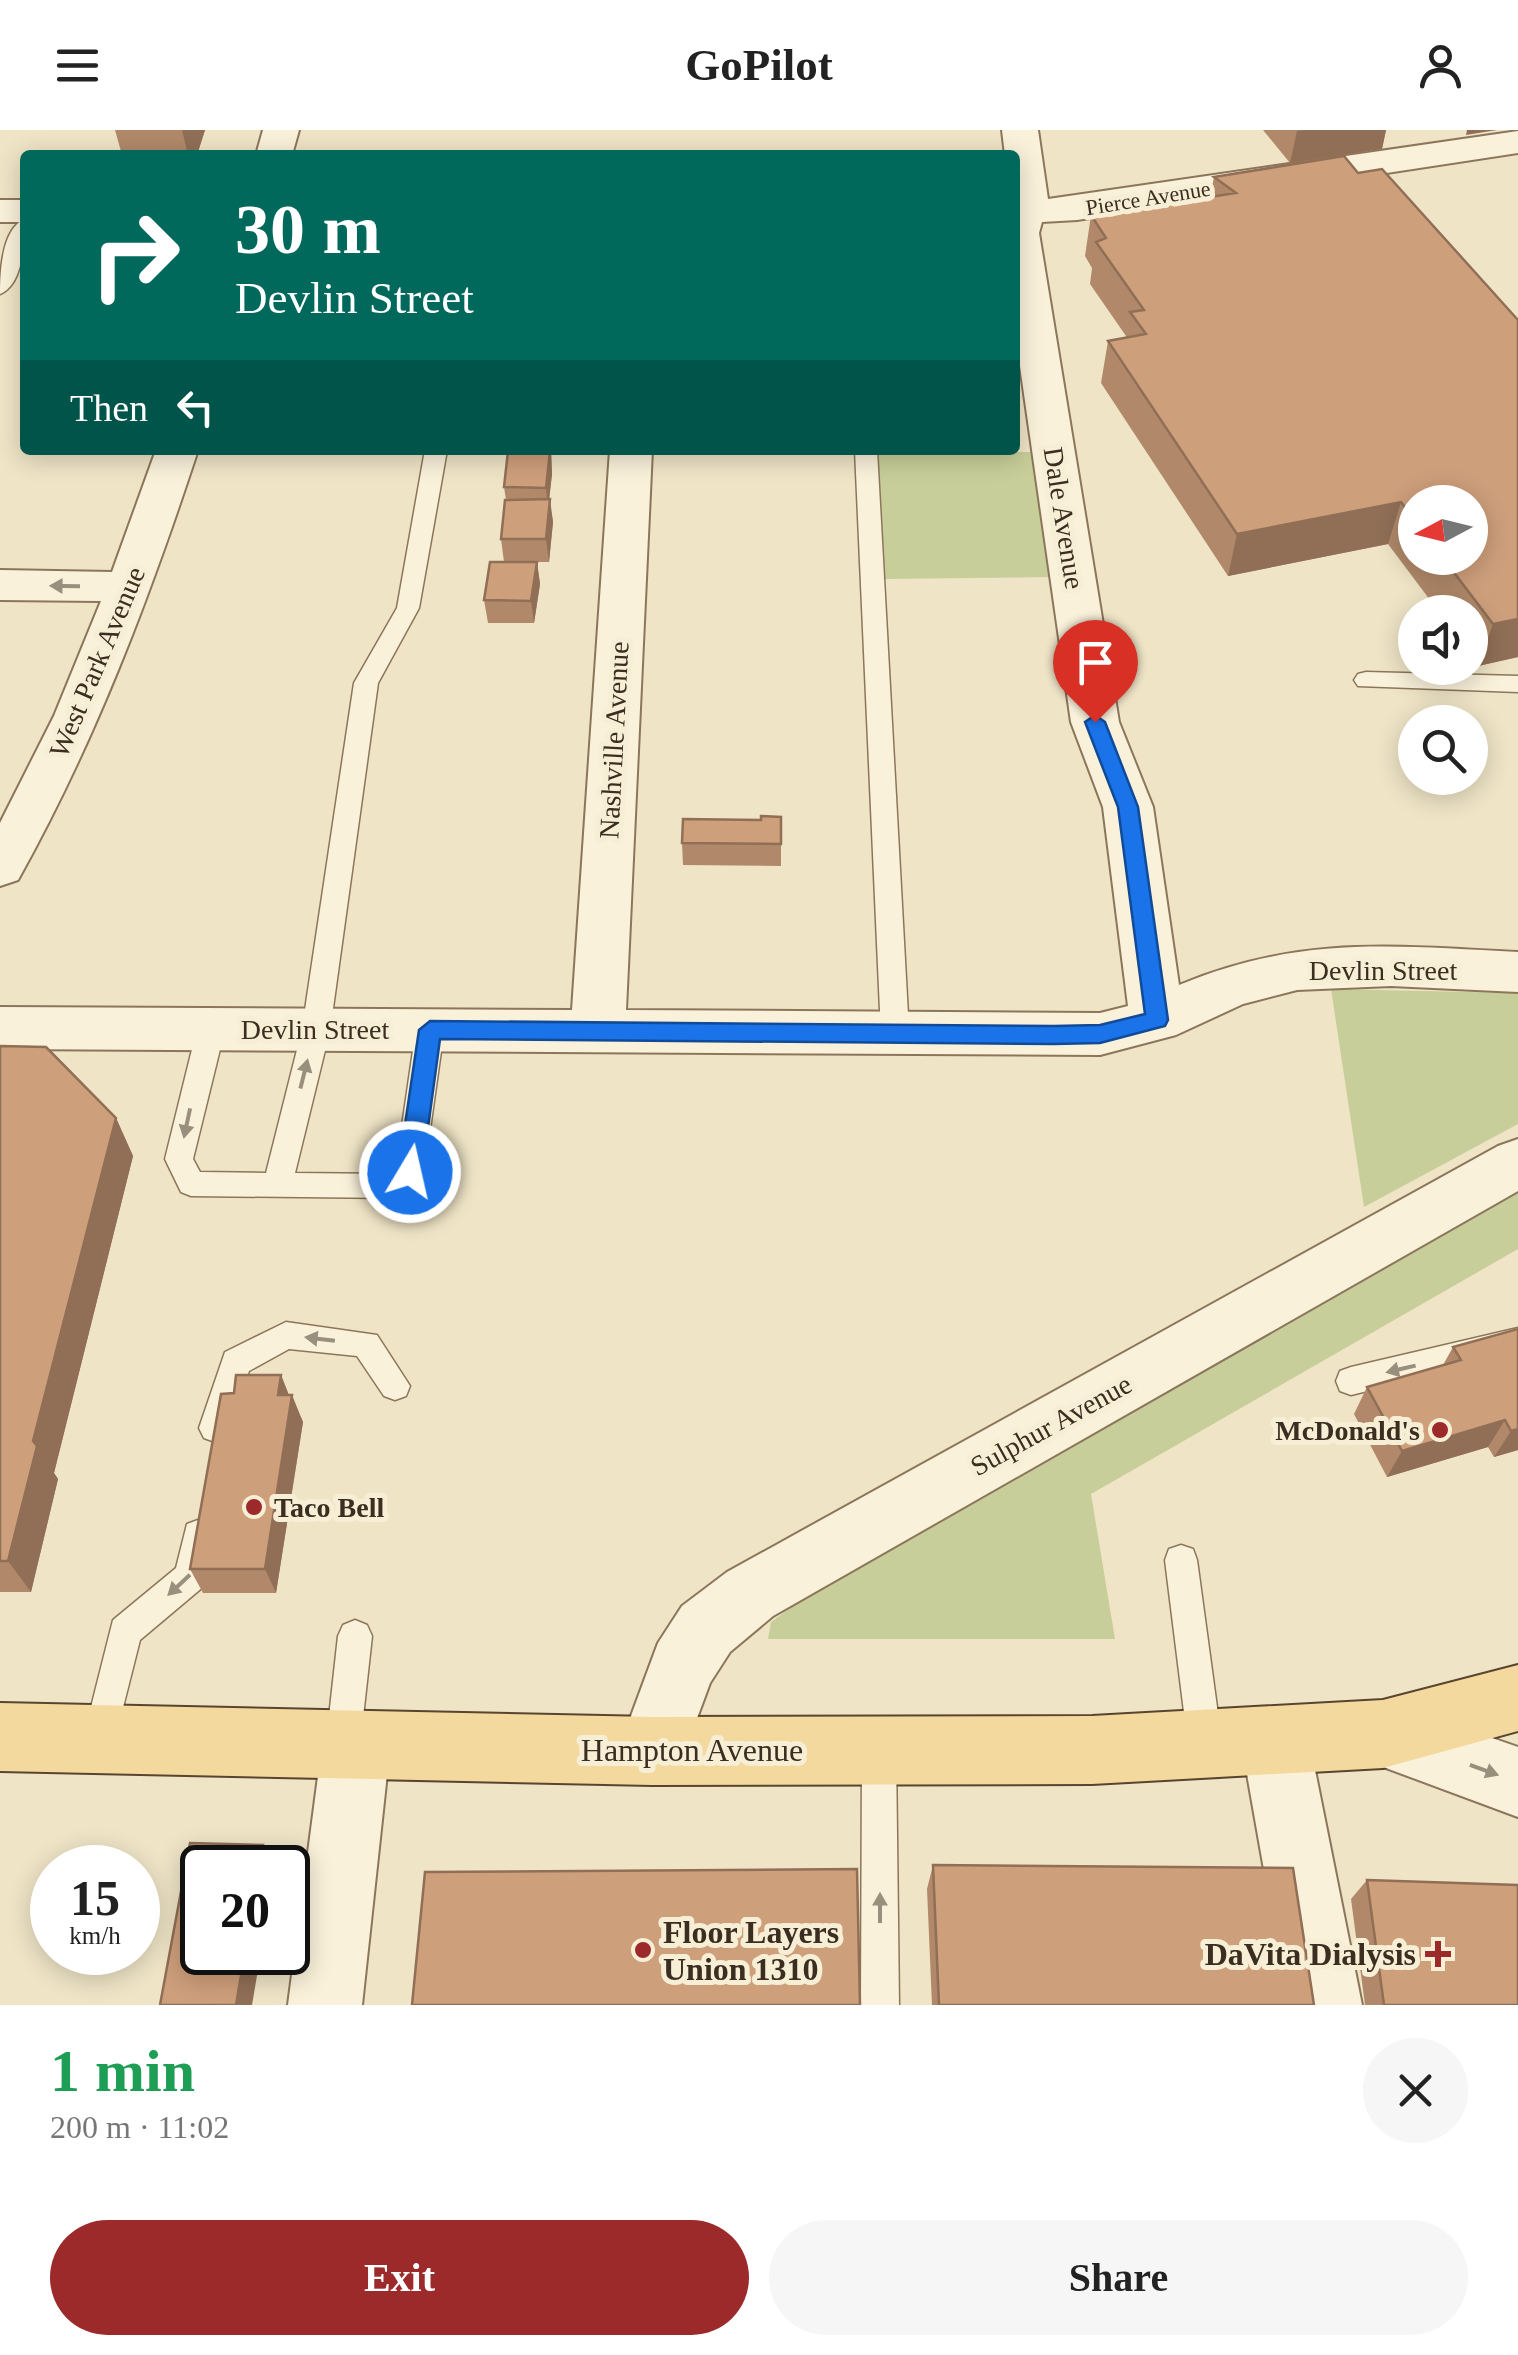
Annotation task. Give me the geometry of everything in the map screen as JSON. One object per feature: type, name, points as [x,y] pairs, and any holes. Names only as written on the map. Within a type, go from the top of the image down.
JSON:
[{"type":"main road","name":"Hampton Avenue","points":[[0,1737],[652,1751],[1092,1750],[1384,1734],[1518,1698]]},
{"type":"street","name":"Dale Avenue","points":[[1020,130],[1028,188],[1020,233],[1095,722],[1128,807],[1157,1020]]},
{"type":"street","name":"Pierce Avenue","points":[[1021,212],[1077,210],[1518,142]]},
{"type":"street","name":"West Park Avenue","points":[[0,867],[32,814],[130,587],[175,455]]},
{"type":"street","name":"Nashville Avenue","points":[[598,1030],[631,455]]},
{"type":"street","points":[[0,585],[130,587]]},
{"type":"street","name":"Devlin Street","points":[[0,1028],[1100,1034],[1157,1020],[1261,977],[1302,968],[1350,965],[1518,972]]},
{"type":"street","name":"Sulphur Avenue","points":[[652,1751],[682,1666],[706,1629],[750,1594],[1518,1163]]},
{"type":"street","name":"Hampton Avenue","points":[[1384,1734],[1518,1782]]},
{"type":"street","points":[[1275,1740],[1325,2005]]},
{"type":"street","points":[[325,2005],[350,1746]]},
{"type":"lane","points":[[0,288],[20,238]]},
{"type":"lane","points":[[277,1187],[316,1030],[366,683],[408,608],[435,455]]},
{"type":"lane","points":[[866,455],[895,1033]]},
{"type":"lane","points":[[1366,680],[1518,684]]},
{"type":"lane","points":[[211,1028],[180,1159],[191,1184],[277,1187],[397,1186],[410,1172],[430,1030]]},
{"type":"lane","points":[[212,1450],[218,1414],[236,1362],[286,1334],[366,1344],[395,1386]]},
{"type":"lane","points":[[1351,1381],[1518,1342]]},
{"type":"lane","points":[[100,1740],[125,1632],[191,1576],[203,1504]]},
{"type":"lane","points":[[1181,1560],[1205,1744]]},
{"type":"lane","points":[[350,1746],[356,1636]]},
{"type":"lane","points":[[880,1751],[880,2005]]},
{"type":"green space","points":[[1033,452],[1053,577],[882,579],[872,455]]},
{"type":"green space","points":[[1331,989],[1518,993],[1518,1124],[1364,1207]]},
{"type":"green space","points":[[1518,1185],[1518,1249],[1091,1494],[1115,1639],[768,1639],[771,1622],[828,1581]]},
{"type":"building","points":[[1344,156],[1358,173],[1382,169],[1518,320],[1518,619],[1493,624],[1488,617],[1488,595],[1471,595],[1456,575],[1488,575],[1488,485],[1398,485],[1398,503],[1237,534],[1108,341],[1146,334],[1130,312],[1144,310],[1096,242],[1106,238],[1091,215],[1236,193],[1214,177]]},
{"type":"building","points":[[508,455],[550,455],[546,488],[504,487]]},
{"type":"building","points":[[550,499],[546,539],[501,539],[505,500]]},
{"type":"building","points":[[490,562],[537,562],[531,601],[484,600]]},
{"type":"building","points":[[761,816],[781,817],[781,844],[682,843],[683,819],[761,820]]},
{"type":"building","points":[[0,1046],[46,1047],[116,1118],[33,1441],[37,1446],[8,1561],[0,1561]]},
{"type":"building","name":"McDonald's","points":[[1518,1329],[1518,1429],[1511,1431],[1505,1420],[1402,1451],[1367,1387],[1461,1360],[1453,1347]]},
{"type":"building","name":"Taco Bell","points":[[236,1375],[281,1375],[278,1395],[292,1395],[265,1569],[190,1569],[221,1394],[234,1393]]},
{"type":"building","points":[[190,1843],[263,1845],[190,1845]]},
{"type":"building","points":[[933,1865],[1293,1868],[1314,2005],[939,2005]]},
{"type":"building","name":"Floor Layers Union 1310","points":[[857,1869],[860,2005],[412,2005],[425,1872]]},
{"type":"building","name":"DaVita Dialysis","points":[[1367,1880],[1518,1885],[1518,2005],[1384,2005]]},
{"type":"building","points":[[180,1897],[180,1975],[241,1975],[236,2005],[160,2005]]},
{"type":"place","name":"McDonald's","points":[[1440,1430]]},
{"type":"place","name":"Taco Bell","points":[[254,1507]]},
{"type":"place","name":"Floor Layers Union 1310","points":[[643,1950]]},
{"type":"place","name":"DaVita Dialysis","points":[[1438,1954]]},
{"type":"route","points":[[410,1172],[430,1030],[1054,1035],[1100,1034],[1157,1020],[1128,807],[1095,722]]}]
